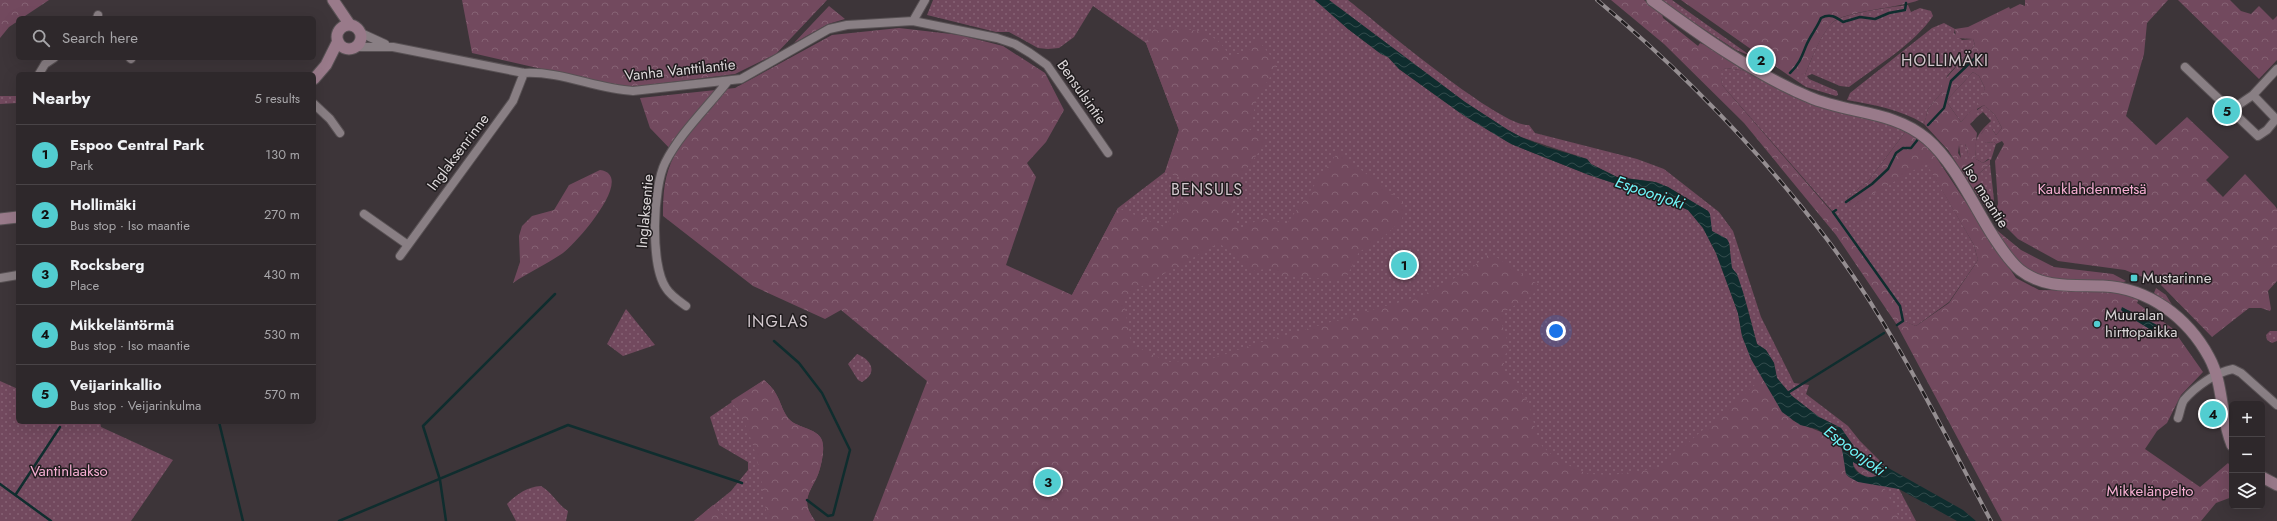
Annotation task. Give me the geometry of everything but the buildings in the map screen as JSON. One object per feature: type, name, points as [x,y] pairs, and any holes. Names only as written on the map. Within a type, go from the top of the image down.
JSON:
[{"type":"main road","points":[[332,0],[345,27]]},
{"type":"main road","name":"Iso maantie","points":[[1652,0],[1717,45],[1790,89],[1837,107],[1892,119],[1912,128],[1927,139],[1939,152],[2001,248],[2019,270],[2044,283],[2060,286],[2121,288],[2145,295],[2180,319],[2193,332],[2210,360],[2216,375],[2230,437]]},
{"type":"main road","points":[[316,77],[347,45],[361,41],[361,33],[356,28],[345,27]]},
{"type":"main road","points":[[345,27],[338,35],[347,45]]},
{"type":"main road","points":[[0,219],[16,217]]},
{"type":"main road","points":[[2265,479],[2277,485]]},
{"type":"street","points":[[913,21],[925,0]]},
{"type":"street","name":"Vanha Vanttilantie","points":[[347,45],[393,48],[524,73],[541,72],[618,90],[633,91],[728,82],[741,79],[829,29],[847,25],[913,21]]},
{"type":"street","name":"Bensulsintie","points":[[913,21],[997,38],[1015,44],[1030,53],[1047,65],[1108,153]]},
{"type":"street","name":"Vanha Vanttilantie","points":[[361,33],[393,48]]},
{"type":"street","points":[[40,72],[45,64],[51,60]]},
{"type":"street","points":[[2185,67],[2258,136],[2267,130],[2277,119],[2253,95]]},
{"type":"street","points":[[2231,110],[2253,95],[2277,69]]},
{"type":"street","name":"Inglaksenrinne","points":[[400,256],[513,101],[524,73]]},
{"type":"street","name":"Inglaksentie","points":[[686,306],[666,288],[658,271],[654,248],[658,181],[665,162],[677,143],[728,82]]},
{"type":"street","points":[[316,106],[330,119],[340,133]]},
{"type":"street","points":[[364,214],[408,245]]},
{"type":"street","points":[[0,278],[16,275]]},
{"type":"street","points":[[2178,418],[2183,401],[2216,375],[2227,370],[2237,370],[2277,404]]},
{"type":"green space","points":[[0,0],[49,0],[25,16],[16,16],[16,22],[9,27],[0,38]]},
{"type":"green space","points":[[462,0],[827,0],[776,54],[735,74],[632,87],[616,86],[472,53]]},
{"type":"green space","points":[[933,0],[1315,0],[1348,29],[1381,54],[1388,57],[1399,69],[1463,115],[1511,144],[1589,175],[1662,199],[1688,210],[1703,228],[1716,253],[1738,313],[1742,336],[1754,364],[1792,420],[1846,474],[1899,489],[1916,521],[873,521],[1072,295],[1118,208],[1165,172],[1179,130],[1146,43],[1093,6],[1074,37],[1059,48],[1048,49],[1038,48],[1009,32],[996,32],[927,15]]},
{"type":"green space","points":[[1329,0],[1348,0],[1438,72],[1467,93],[1493,110],[1514,121],[1529,125],[1535,133],[1637,159],[1664,169],[1719,212],[1733,231],[1761,317],[1794,383],[1809,385],[1806,394],[1848,426],[1860,441],[1888,469],[1855,448],[1841,428],[1819,417],[1792,396],[1777,378],[1774,363],[1766,350],[1757,344],[1744,295],[1731,265],[1729,243],[1724,237],[1712,231],[1708,211],[1668,187],[1656,182],[1617,177],[1591,164],[1587,159],[1521,137],[1508,130],[1465,102]]},
{"type":"green space","name":"Mikkelänpelto","points":[[1611,0],[1644,0],[1662,14],[1663,18],[1698,46],[1700,43],[1723,52],[1753,72],[1726,68],[1721,71],[1722,85],[1850,233],[1900,306],[1904,321],[1916,326],[1949,303],[1978,260],[1974,245],[1926,163],[1851,207],[1847,198],[1869,180],[1906,131],[1919,138],[1934,154],[2016,278],[2039,290],[2119,291],[2139,298],[2137,303],[2172,328],[2203,372],[2181,395],[2167,423],[2157,431],[2145,449],[2200,487],[2228,463],[2229,498],[2216,503],[2201,521],[2002,521],[1897,325],[1836,235],[1744,123],[1664,44]]},
{"type":"green space","points":[[1659,0],[1672,0],[1751,56],[1736,50]]},
{"type":"green space","points":[[1681,0],[1919,0],[1848,15],[1838,19],[1832,23],[1823,35],[1805,75],[1788,75]]},
{"type":"green space","name":"Kauklahdenmetsä","points":[[2025,0],[2168,0],[2147,23],[2144,54],[2126,116],[2156,145],[2187,117],[2229,157],[2206,180],[2223,197],[2245,174],[2275,206],[2277,209],[2277,281],[2268,291],[2270,311],[2261,308],[2249,308],[2212,337],[2160,284],[2125,270],[2058,261],[2018,239],[1994,215],[1998,204],[1995,161],[2004,144],[2002,141],[1996,144],[1994,142],[1986,143],[1981,138],[1981,134],[1985,129],[1992,129],[1996,135],[2002,128],[1995,115],[1984,105],[1977,109],[1977,117],[1970,124],[1977,133],[1975,151],[1976,159],[1983,163],[1990,159],[1990,164],[1976,176],[1971,170],[1965,144],[1959,145],[1958,153],[1988,202],[1990,199],[1994,200],[1990,211],[1987,210],[1948,150],[1924,124],[1928,109],[1942,92],[1942,83],[1975,45],[1973,39],[1956,38],[1955,29],[1968,27],[2009,7],[2010,9],[2020,4],[2025,6]],"holes":[[[1973,72],[1979,76],[1985,88],[1981,99],[1961,122],[1946,101]]]},
{"type":"green space","points":[[2178,0],[2230,0],[2241,11],[2251,14],[2259,6],[2273,20],[2277,16],[2277,60],[2259,79]]},
{"type":"green space","points":[[1908,5],[1911,12],[1920,8],[1931,11],[1933,16],[1906,45],[1849,87],[1840,86],[1812,74],[1807,76],[1809,79],[1837,91],[1838,95],[1836,96],[1806,87],[1788,75],[1805,75],[1823,35],[1837,19],[1856,13]]},
{"type":"green space","points":[[829,6],[845,19],[828,24],[794,43]]},
{"type":"green space","points":[[1944,23],[1955,29],[1954,33],[1962,40],[1973,39],[1975,45],[1947,76],[1942,92],[1928,109],[1924,124],[1896,111],[1847,100],[1850,93],[1932,28]]},
{"type":"green space","points":[[899,28],[960,35],[1003,46],[1045,73],[1064,110],[1046,142],[1027,163],[1036,177],[1006,265],[1072,295],[1118,208],[1164,227],[1198,183],[1165,172],[1179,130],[1146,43],[1154,28],[1197,31],[1206,34],[1214,38],[1222,45],[1229,55],[1246,53],[1258,40],[1278,65],[1258,96],[1249,129],[1267,141],[1234,186],[1231,201],[1239,230],[1265,216],[1286,225],[1338,152],[1404,203],[1402,220],[1381,239],[1359,252],[1345,280],[1280,276],[1271,268],[1253,271],[1219,243],[1123,297],[1131,344],[1168,362],[1211,359],[1255,344],[1423,295],[1468,271],[1490,253],[1539,285],[1532,296],[1504,313],[1502,324],[1510,349],[1503,357],[1505,371],[1529,403],[1536,432],[1542,446],[1553,456],[1577,470],[1590,474],[1612,475],[1659,468],[1757,383],[1755,378],[1763,376],[1782,412],[1796,422],[1822,432],[1837,442],[1843,452],[1846,474],[1871,484],[1883,485],[1901,521],[873,521],[927,381],[841,310],[825,319],[753,286],[663,216],[663,200],[666,177],[675,154],[650,128],[640,98],[735,88],[832,35]]},
{"type":"green space","points":[[1726,68],[1753,72],[1891,123],[1906,131],[1869,180],[1847,198],[1852,206],[1926,162],[1974,245],[1978,260],[1949,302],[1916,326],[1903,321],[1900,306],[1833,212],[1722,85],[1720,71]]},
{"type":"green space","points":[[1973,72],[1979,76],[1985,88],[1982,99],[1961,122],[1946,101]]},
{"type":"green space","points":[[0,96],[16,96],[16,103],[0,104]]},
{"type":"green space","points":[[1984,105],[1995,115],[2002,128],[1996,135],[1992,129],[1985,129],[1981,134],[1986,143],[1994,142],[1996,144],[1991,160],[1988,159],[1983,163],[1976,159],[1975,147],[1979,134],[1991,121],[1983,112],[1977,117],[1976,111]]},
{"type":"green space","points":[[1965,144],[1967,148],[1970,165],[1976,176],[1990,164],[1994,200],[1992,199],[1989,203],[1961,159],[1959,145]]},
{"type":"green space","points":[[600,170],[610,175],[612,184],[608,196],[590,224],[563,253],[513,283],[520,262],[519,236],[522,226],[532,216],[554,210],[569,185]]},
{"type":"green space","points":[[1993,227],[2021,250],[2054,267],[2113,274],[2126,281],[2122,283],[2086,283],[2049,279],[2038,275],[2027,270],[2017,262],[2008,251]]},
{"type":"green space","points":[[2156,288],[2166,295],[2174,308],[2154,293]]},
{"type":"green space","points":[[626,309],[655,345],[623,356],[607,344]]},
{"type":"green space","points":[[2270,331],[2277,331],[2277,341],[2272,343],[2267,340],[2266,335]]},
{"type":"green space","points":[[857,354],[866,360],[871,367],[870,375],[862,382],[858,380],[848,364]]},
{"type":"green space","points":[[764,380],[775,392],[788,418],[795,424],[816,433],[822,440],[823,454],[820,468],[807,500],[808,509],[815,521],[694,521],[731,491],[748,470],[748,462],[719,445],[710,417]]},
{"type":"green space","points":[[764,380],[775,392],[788,418],[795,424],[816,433],[822,440],[823,454],[820,468],[807,500],[808,509],[815,521],[764,521],[767,519],[763,489],[752,443],[740,414],[731,401]]},
{"type":"green space","name":"Vantinlaakso","points":[[0,381],[16,388],[16,424],[100,424],[101,427],[173,460],[131,521],[0,521]]},
{"type":"green space","points":[[1853,462],[1878,475],[1870,477],[1863,475],[1854,467]]},
{"type":"green space","points":[[541,486],[568,511],[566,521],[516,521],[507,504],[522,492]]},
{"type":"green space","points":[[713,505],[728,521],[694,521]]},
{"type":"water","name":"Espoonjoki","points":[[1315,0],[1329,0],[1465,102],[1521,137],[1546,147],[1587,159],[1591,164],[1617,177],[1655,182],[1668,187],[1708,211],[1710,214],[1712,231],[1727,239],[1729,243],[1732,268],[1737,274],[1743,292],[1757,344],[1766,350],[1774,363],[1777,378],[1792,396],[1819,417],[1841,428],[1855,448],[1963,510],[1976,521],[1957,521],[1899,489],[1858,482],[1849,477],[1846,474],[1842,449],[1837,443],[1817,429],[1800,425],[1782,412],[1751,359],[1742,336],[1738,313],[1716,253],[1703,228],[1688,210],[1662,199],[1589,175],[1511,144],[1463,115],[1399,69],[1388,57],[1381,54],[1348,29]],"holes":[[[1853,462],[1877,476],[1869,477],[1861,475],[1853,466]]]},
{"type":"water","points":[[2122,307],[2161,327],[2162,333],[2159,335],[2125,314],[2121,310]]},
{"type":"waterway","points":[[1790,73],[1800,60],[1821,18],[1830,16],[1843,22],[1860,17],[1875,19],[1889,13],[1905,10],[1906,3]]},
{"type":"waterway","points":[[1928,125],[1944,108],[1951,81],[1975,58]]},
{"type":"waterway","points":[[1846,202],[1872,184],[1888,169],[1896,153],[1903,148],[1911,148],[1919,138]]},
{"type":"waterway","points":[[1836,210],[1833,212],[1900,306],[1903,321],[1897,325]]},
{"type":"waterway","points":[[446,521],[440,480],[423,426],[555,294]]},
{"type":"waterway","points":[[1786,394],[1884,333]]},
{"type":"waterway","points":[[774,341],[799,363],[822,393],[850,450],[833,515],[828,516],[807,500]]},
{"type":"waterway","points":[[219,424],[243,521]]},
{"type":"waterway","points":[[339,521],[568,425],[742,483]]},
{"type":"waterway","points":[[16,494],[60,427]]},
{"type":"waterway","points":[[0,484],[51,521]]},
{"type":"railway","points":[[1597,0],[1689,83],[1747,143],[1826,238],[1850,271],[1894,340],[1934,412],[1991,521]]},
{"type":"place","name":"Hollimäki","points":[[1761,60]]},
{"type":"place","name":"Veijarinkallio","points":[[2227,111]]},
{"type":"place","name":"Espoo Central Park","points":[[1404,265]]},
{"type":"place","name":"Mustarinne","points":[[2134,278]]},
{"type":"place","name":"Muuralan hirttopaikka","points":[[2097,324]]},
{"type":"place","name":"Mikkeläntörmä","points":[[2213,414]]},
{"type":"place","name":"Rocksberg","points":[[1048,482]]},
{"type":"district","name":"HOLLIMÄKI","points":[[1945,60]]},
{"type":"district","name":"BENSULS","points":[[1207,189]]},
{"type":"district","name":"INGLAS","points":[[778,321]]}]
